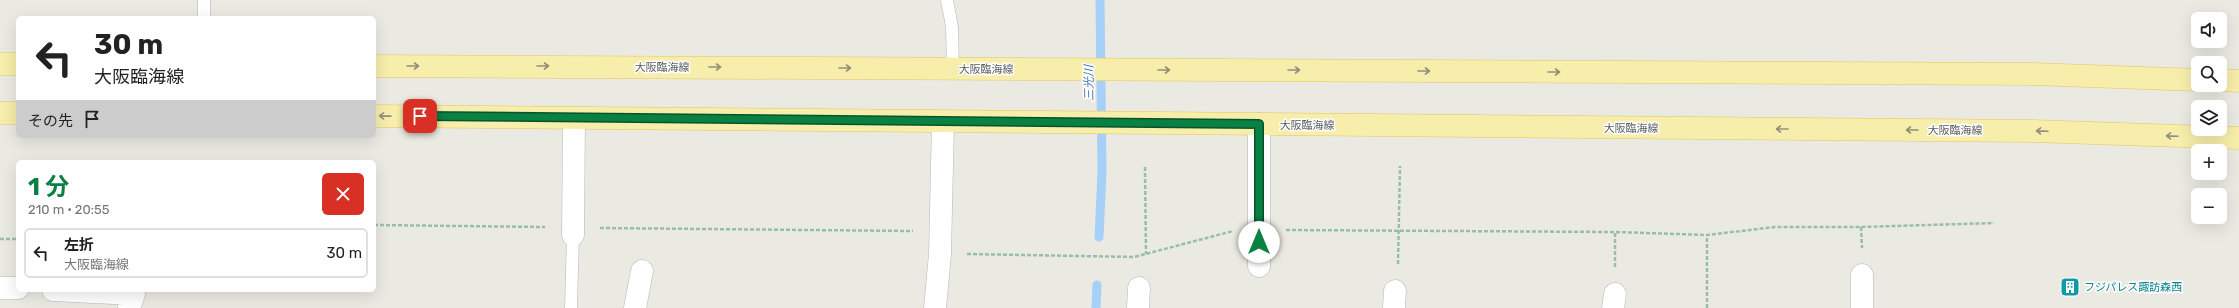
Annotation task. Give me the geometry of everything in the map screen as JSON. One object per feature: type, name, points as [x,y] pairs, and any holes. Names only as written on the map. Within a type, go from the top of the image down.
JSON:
[{"type":"main road","points":[[0,64],[16,64]]},
{"type":"main road","name":"大阪臨海線","points":[[376,66],[2025,74],[2191,80]]},
{"type":"main road","points":[[2227,80],[2239,81]]},
{"type":"main road","points":[[0,113],[16,113]]},
{"type":"main road","name":"大阪臨海線","points":[[376,116],[1124,124],[2033,131],[2239,138]]},
{"type":"street","points":[[573,231],[574,118]]},
{"type":"street","points":[[935,308],[940,254],[943,122]]},
{"type":"street","points":[[1259,124],[1259,266]]},
{"type":"street","points":[[635,308],[642,271]]},
{"type":"street","points":[[1862,275],[1862,308]]},
{"type":"street","points":[[0,288],[16,288]]},
{"type":"street","points":[[94,292],[134,294],[129,308]]},
{"type":"lane","points":[[204,0],[204,16]]},
{"type":"lane","points":[[947,0],[952,27],[953,69]]},
{"type":"lane","points":[[571,308],[573,231]]},
{"type":"path","points":[[1145,166],[1146,254]]},
{"type":"path","points":[[1398,269],[1400,232],[1400,166]]},
{"type":"path","points":[[940,254],[1134,257],[1239,230],[1259,229],[1400,232],[1615,232],[1707,236],[1775,227],[1862,227],[1994,223]]},
{"type":"path","points":[[376,225],[573,231],[940,231]]},
{"type":"path","points":[[1862,227],[1862,244]]},
{"type":"path","points":[[1614,268],[1615,232]]},
{"type":"path","points":[[1707,236],[1707,308]]},
{"type":"path","points":[[0,239],[16,239]]},
{"type":"waterway","name":"三光川","points":[[1099,237],[1102,172],[1100,0]]},
{"type":"waterway","name":"三光川","points":[[1096,308],[1097,285]]},
{"type":"place","name":"フジパレス諏訪森西","points":[[2070,287]]},
{"type":"route","points":[[420,116],[1259,124],[1259,242]]}]
